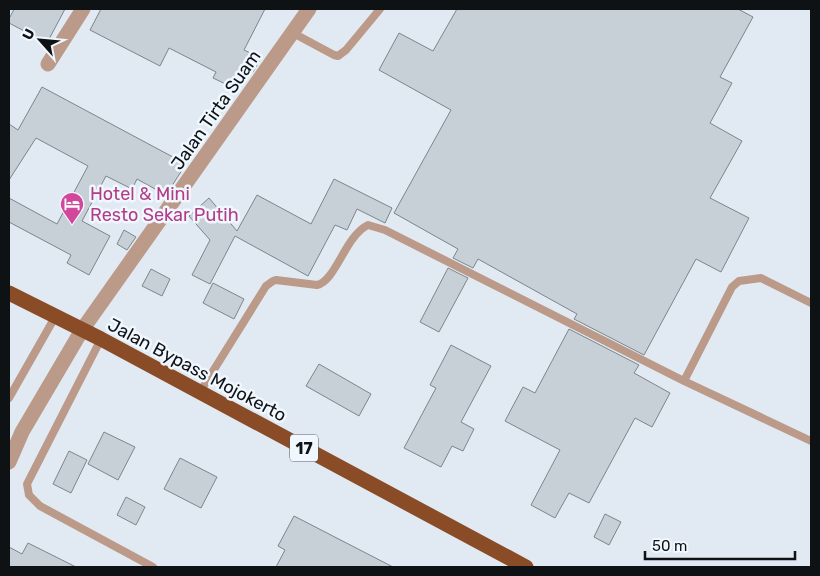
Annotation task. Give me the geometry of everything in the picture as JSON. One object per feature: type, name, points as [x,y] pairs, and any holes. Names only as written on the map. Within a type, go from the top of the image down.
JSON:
[{"type":"highway","name":"Jalan Bypass Mojokerto","points":[[9,293],[200,392],[526,567]]},
{"type":"street","points":[[48,64],[83,9]]},
{"type":"street","name":"Jalan Tirta Suam","points":[[9,462],[22,432],[82,330],[309,9]]},
{"type":"lane","points":[[293,33],[338,56],[346,50],[380,9]]},
{"type":"lane","points":[[200,392],[269,283],[280,280],[322,284],[328,278],[354,236],[361,228],[368,225],[385,230],[684,381],[811,442]]},
{"type":"lane","points":[[684,381],[732,287],[739,281],[761,278],[811,303]]},
{"type":"lane","points":[[9,398],[55,317]]},
{"type":"lane","points":[[101,340],[28,484],[30,495],[40,506],[153,567]]},
{"type":"building","points":[[14,9],[65,9],[47,43],[9,23]]},
{"type":"building","points":[[101,9],[265,9],[244,50],[261,58],[253,72],[244,68],[234,88],[213,78],[216,72],[169,48],[160,66],[90,30]]},
{"type":"building","points":[[457,9],[738,9],[753,17],[720,77],[732,83],[710,123],[742,141],[710,198],[749,218],[721,272],[696,259],[644,355],[574,319],[577,314],[478,259],[473,268],[453,258],[458,249],[394,213],[451,110],[379,70],[399,33],[433,51]]},
{"type":"building","points":[[42,87],[186,164],[166,195],[137,179],[132,189],[106,176],[82,221],[110,236],[89,275],[67,263],[71,255],[9,222],[9,198],[57,224],[88,166],[36,138],[9,180],[9,124],[18,130]]},
{"type":"building","points":[[334,179],[392,208],[385,223],[357,209],[347,230],[335,225],[308,276],[235,236],[210,284],[192,275],[210,240],[189,216],[209,198],[237,231],[257,195],[311,224]]},
{"type":"building","points":[[124,230],[136,237],[127,250],[117,244]]},
{"type":"building","points":[[448,268],[468,278],[439,332],[420,322]]},
{"type":"building","points":[[151,269],[170,279],[162,296],[142,286]]},
{"type":"building","points":[[213,283],[244,299],[234,319],[203,303]]},
{"type":"building","points":[[569,329],[639,365],[634,373],[670,393],[652,427],[635,418],[589,503],[569,493],[555,518],[531,505],[560,450],[505,421],[523,387],[535,393]]},
{"type":"building","points":[[451,345],[491,366],[461,422],[474,429],[463,451],[452,446],[441,467],[404,448],[436,388],[430,385]]},
{"type":"building","points":[[319,364],[371,394],[359,416],[306,386]]},
{"type":"building","points":[[104,432],[135,447],[118,480],[88,464]]},
{"type":"building","points":[[69,451],[87,460],[71,493],[53,484]]},
{"type":"building","points":[[180,458],[217,477],[201,508],[164,489]]},
{"type":"building","points":[[126,497],[145,507],[136,525],[117,515]]},
{"type":"building","points":[[605,514],[621,522],[609,545],[594,537]]},
{"type":"building","points":[[294,516],[393,567],[276,567],[285,550],[278,546]]},
{"type":"building","points":[[28,543],[76,567],[9,567],[9,547],[22,554]]},
{"type":"place","name":"Hotel & Mini Resto Sekar Putih","points":[[72,225]]}]
